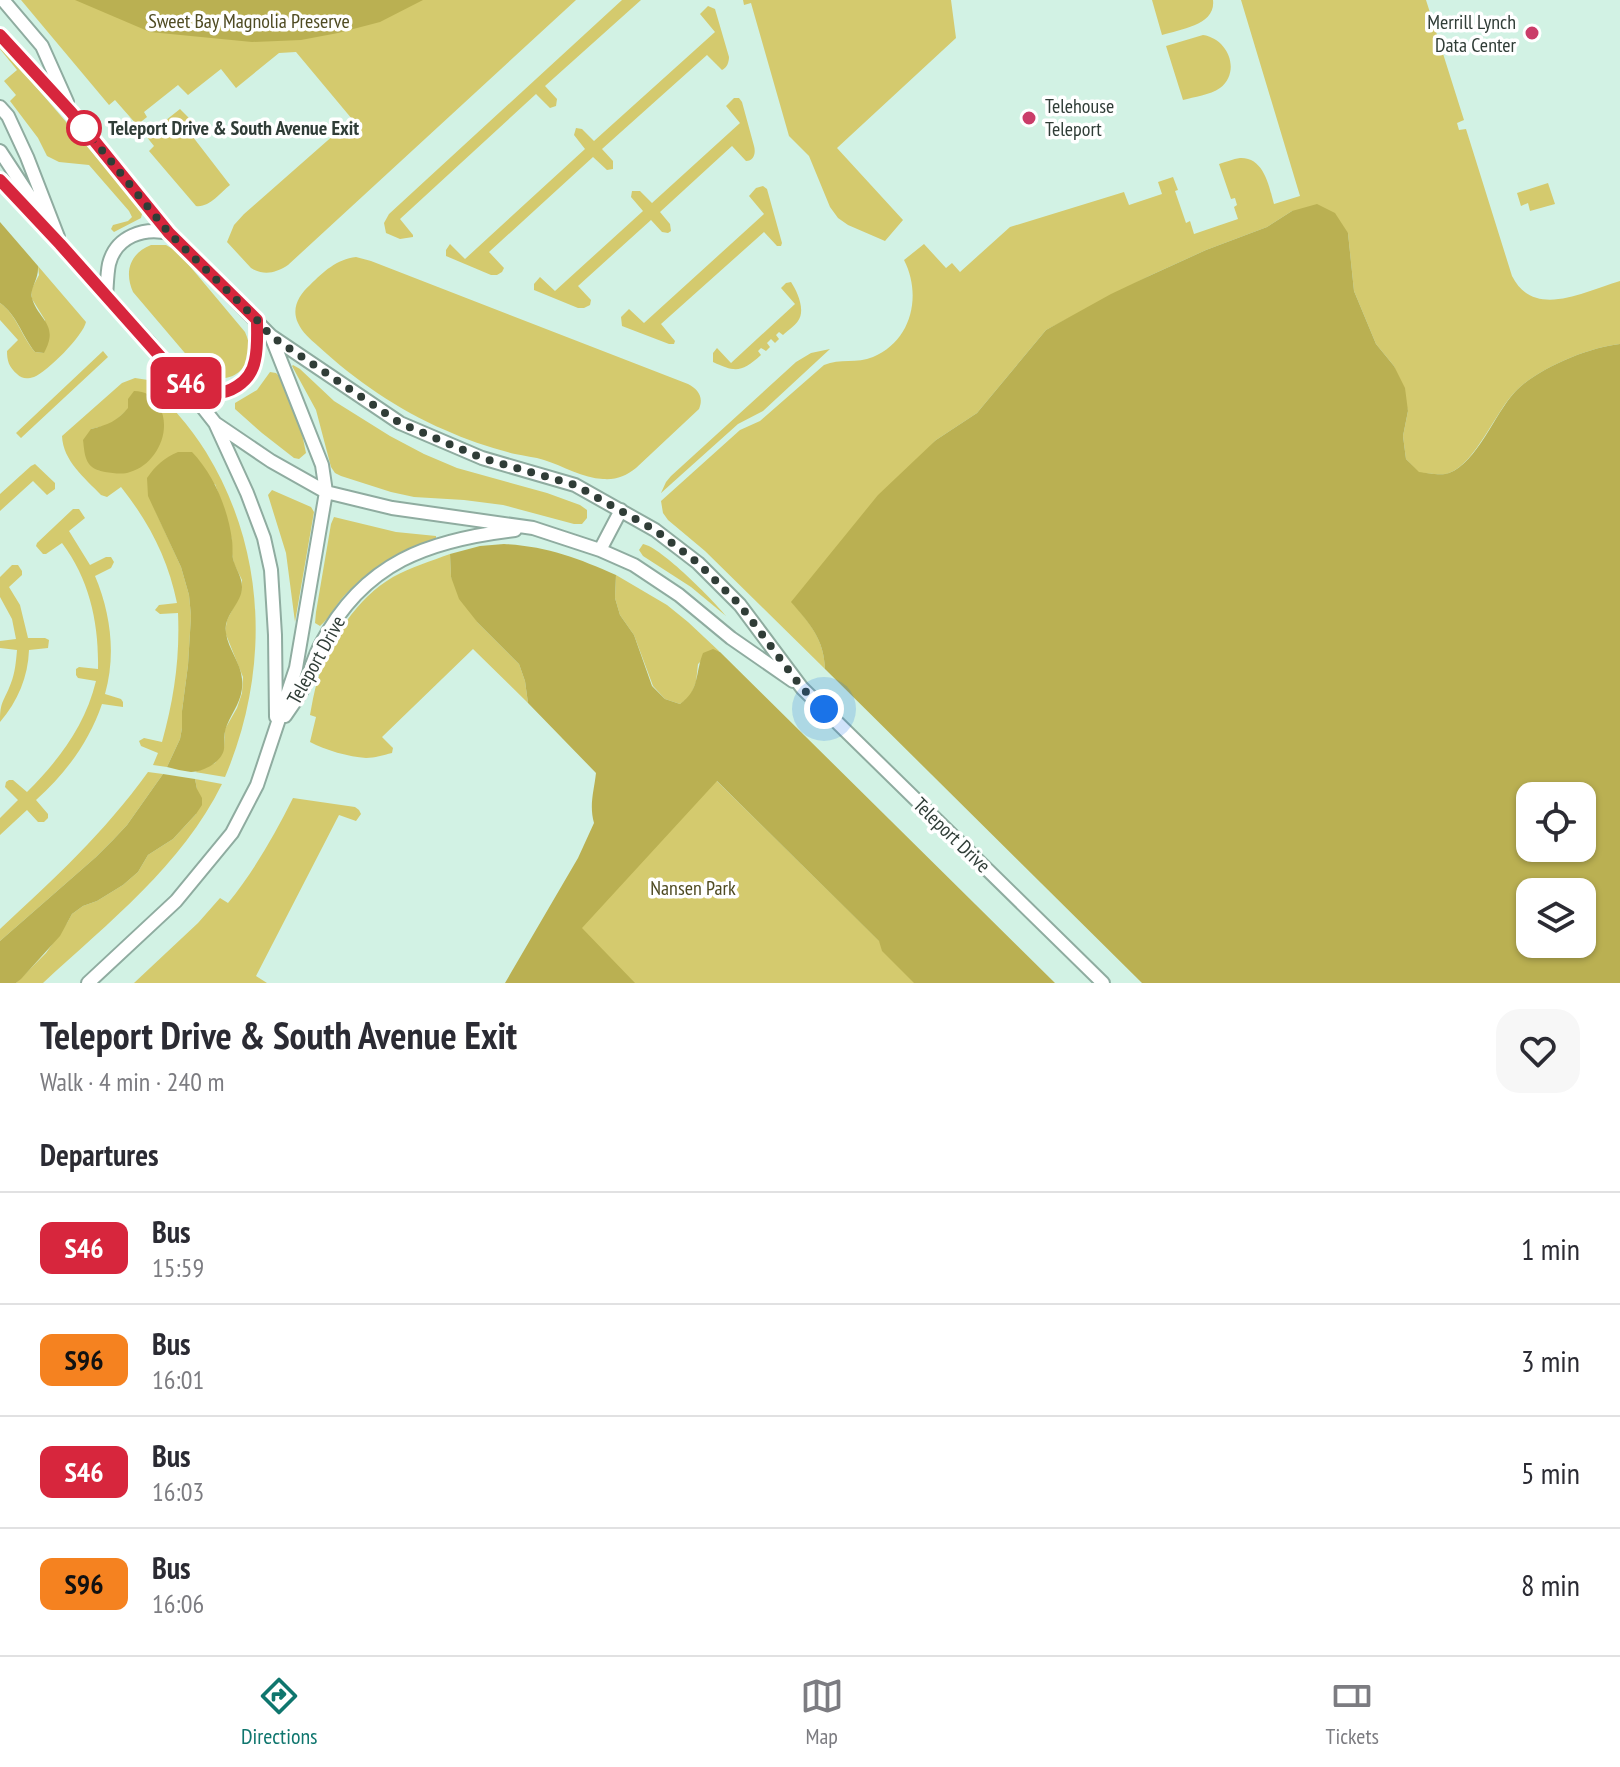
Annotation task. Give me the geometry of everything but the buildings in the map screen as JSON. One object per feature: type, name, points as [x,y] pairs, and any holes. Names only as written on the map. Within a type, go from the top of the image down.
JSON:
[{"type":"lane","name":"Teleport Drive","points":[[3,0],[42,46],[71,112]]},
{"type":"lane","name":"Teleport Drive","points":[[0,35],[71,112],[169,233],[271,336],[400,423],[482,458],[575,485],[655,530],[698,563],[740,605],[802,688],[1103,983]]},
{"type":"lane","name":"Teleport Drive","points":[[0,107],[8,116],[40,186],[60,244]]},
{"type":"lane","name":"Teleport Drive","points":[[0,151],[60,244]]},
{"type":"lane","name":"Teleport Drive","points":[[0,180],[182,381],[215,423],[247,493],[264,538],[271,570],[276,728]]},
{"type":"lane","points":[[106,296],[110,261],[123,241],[145,230],[169,233]]},
{"type":"lane","points":[[182,381],[206,392],[219,393],[232,390],[242,383],[251,373],[255,360],[257,320]]},
{"type":"lane","name":"Teleport Drive","points":[[88,983],[176,901],[232,833],[257,785],[296,668],[326,492],[322,465],[271,336]]},
{"type":"lane","name":"Teleport Drive","points":[[215,423],[271,461],[326,492],[392,508],[533,528],[634,565],[802,688]]},
{"type":"lane","points":[[600,550],[621,510]]},
{"type":"lane","name":"Teleport Drive","points":[[276,728],[303,688],[321,644],[352,597],[389,566],[450,541],[533,528]]},
{"type":"green space","points":[[21,0],[576,0],[288,265],[265,273],[251,268],[227,242],[234,225],[352,119],[296,52],[279,53],[236,88],[221,69],[188,95],[178,85],[144,112],[147,117],[137,125],[115,100],[109,105]]},
{"type":"green space","name":"Sweet Bay Magnolia Preserve","points":[[75,0],[423,0],[380,22],[338,33],[301,40],[252,42],[150,32]]},
{"type":"green space","points":[[622,0],[641,0],[545,86],[557,99],[556,106],[550,108],[536,94],[400,219],[413,237],[400,239],[386,233],[384,223],[389,214]]},
{"type":"green space","points":[[743,0],[951,0],[956,38],[837,148],[903,220],[885,241],[848,225],[830,207],[809,156],[789,136],[751,3],[744,5]]},
{"type":"green space","points":[[1152,0],[1213,0],[1209,15],[1196,25],[1162,35]]},
{"type":"green space","points":[[1241,0],[1426,0],[1464,120],[1457,123],[1459,130],[1466,129],[1512,276],[1533,297],[1547,300],[1561,299],[1620,281],[1620,344],[1579,354],[1536,375],[1515,392],[1468,459],[1459,467],[1446,474],[1419,473],[1406,459],[1403,436],[1408,411],[1394,366],[1376,344],[1354,291],[1348,233],[1292,211],[1267,227],[1149,276],[1046,330],[977,413],[936,440],[792,602],[819,640],[825,669],[705,551],[668,520],[661,501],[740,430],[760,421],[824,365],[873,357],[897,340],[905,329],[912,302],[912,288],[904,260],[924,244],[946,268],[952,263],[960,272],[1010,227],[1124,192],[1129,205],[1162,194],[1158,182],[1173,177],[1186,223],[1190,221],[1194,234],[1238,219],[1235,198],[1231,199],[1219,164],[1240,158],[1255,162],[1260,167],[1274,204],[1300,196]]},
{"type":"green space","points":[[708,6],[715,9],[729,57],[725,68],[722,70],[707,55],[602,149],[613,161],[613,169],[607,170],[593,157],[489,252],[504,268],[502,272],[491,275],[446,256],[450,244],[465,259],[585,149],[574,135],[576,128],[582,129],[594,141],[715,32],[700,14]]},
{"type":"green space","points":[[1203,35],[1225,49],[1231,65],[1230,74],[1220,88],[1183,100],[1166,46]]},
{"type":"green space","points":[[0,45],[140,208],[141,218],[114,232],[111,229],[113,225],[132,217],[89,165],[59,162],[47,156],[38,138],[10,101],[16,95],[4,81],[17,70]]},
{"type":"green space","points":[[734,98],[742,102],[755,149],[753,158],[746,161],[732,146],[660,212],[670,224],[671,231],[662,232],[651,220],[578,286],[591,300],[590,305],[578,308],[534,290],[534,284],[540,277],[555,291],[643,211],[631,197],[632,191],[640,191],[652,203],[740,123],[726,106]]},
{"type":"green space","points":[[180,109],[192,121],[193,137],[230,185],[201,206],[196,206],[149,151],[154,146],[146,136]]},
{"type":"green space","points":[[1548,183],[1555,204],[1530,211],[1528,203],[1521,206],[1517,193]]},
{"type":"green space","points":[[763,186],[767,189],[781,246],[777,246],[764,232],[661,324],[675,341],[674,344],[622,326],[621,317],[629,309],[644,323],[764,214],[749,196],[756,188]]},
{"type":"green space","points":[[1317,204],[1335,213],[1348,233],[1354,291],[1376,344],[1394,366],[1405,388],[1408,411],[1403,436],[1406,459],[1419,472],[1446,474],[1459,468],[1477,449],[1515,392],[1536,375],[1579,354],[1620,344],[1620,983],[1142,983],[825,669],[819,640],[791,602],[878,495],[936,440],[977,413],[1046,330],[1111,294],[1206,250],[1267,227],[1292,211]]},
{"type":"green space","points":[[0,222],[38,266],[31,295],[49,329],[44,353],[35,352],[11,313],[0,303]]},
{"type":"green space","points":[[151,245],[166,245],[178,252],[245,332],[249,354],[240,371],[223,378],[201,372],[133,292],[129,277],[131,264],[138,253]]},
{"type":"green space","points":[[356,257],[688,384],[699,394],[699,409],[636,468],[612,479],[588,476],[445,430],[394,404],[362,382],[332,359],[300,326],[295,312],[302,293],[331,267]]},
{"type":"green space","points":[[38,266],[86,322],[72,344],[55,361],[40,374],[25,378],[14,371],[8,361],[7,351],[18,340],[0,320],[0,303],[11,313],[35,352],[44,353],[45,320],[32,299],[31,290],[39,275]]},
{"type":"green space","points":[[791,282],[801,306],[795,325],[783,335],[779,332],[776,335],[779,339],[775,343],[771,339],[767,343],[770,347],[766,351],[761,348],[758,351],[761,355],[744,368],[733,369],[713,362],[713,353],[717,348],[731,363],[795,304],[781,288]]},
{"type":"green space","points":[[830,349],[763,411],[738,424],[661,493],[671,476],[796,362],[811,353]]},
{"type":"green space","points":[[103,351],[108,357],[21,438],[16,433]]},
{"type":"green space","points":[[293,365],[334,401],[424,454],[457,468],[580,505],[587,510],[587,518],[582,524],[574,524],[503,505],[414,497],[335,473],[316,410]]},
{"type":"green space","points":[[270,372],[279,376],[300,424],[306,453],[299,459],[235,409],[235,403],[257,390]]},
{"type":"green space","points":[[135,378],[148,380],[186,424],[206,452],[226,490],[241,530],[251,570],[255,654],[240,737],[225,777],[195,772],[215,763],[224,748],[225,729],[242,693],[243,677],[225,632],[227,620],[241,593],[242,580],[234,564],[232,541],[215,484],[155,510],[181,567],[189,595],[188,665],[180,739],[167,767],[153,765],[158,753],[141,746],[139,741],[144,738],[162,742],[170,710],[177,662],[178,613],[160,614],[155,610],[159,605],[177,603],[173,587],[149,527],[131,500],[121,487],[107,497],[101,495],[71,461],[62,436],[122,383]],"holes":[[[129,408],[99,471],[91,429],[112,424]]]},
{"type":"green space","points":[[134,391],[148,395],[159,406],[164,425],[160,445],[147,462],[130,472],[118,474],[96,470],[87,461],[83,440],[91,429],[112,422],[124,412]]},
{"type":"green space","points":[[178,452],[192,452],[219,493],[227,516],[233,559],[242,584],[241,594],[228,617],[226,628],[227,639],[241,673],[240,698],[226,728],[220,758],[196,772],[167,767],[182,728],[191,616],[181,567],[148,496],[147,478],[161,462]]},
{"type":"green space","points":[[35,464],[55,483],[55,489],[47,495],[33,481],[0,511],[0,494]]},
{"type":"green space","points":[[272,490],[311,507],[314,512],[295,622],[286,553],[268,495]]},
{"type":"green space","points":[[73,509],[79,509],[85,518],[69,531],[90,565],[106,557],[111,557],[114,562],[111,568],[95,576],[105,605],[110,635],[110,664],[105,694],[121,699],[123,707],[102,704],[75,756],[36,800],[48,818],[38,822],[27,810],[0,835],[0,818],[18,800],[5,787],[6,782],[13,780],[27,792],[39,780],[78,727],[96,681],[76,675],[79,667],[98,669],[94,619],[80,572],[62,543],[46,554],[36,546]]},
{"type":"green space","points":[[334,517],[396,532],[436,536],[436,539],[410,548],[375,569],[344,596],[320,626],[315,623],[316,612]]},
{"type":"green space","points":[[504,544],[562,554],[616,575],[615,598],[620,615],[634,635],[652,686],[665,699],[680,704],[686,699],[694,687],[703,653],[713,649],[720,652],[1055,983],[914,983],[882,951],[879,941],[717,781],[582,928],[635,983],[505,983],[578,858],[594,823],[592,804],[596,773],[528,703],[519,664],[459,599],[451,577],[450,554],[480,546]]},
{"type":"green space","points":[[643,544],[674,564],[726,616],[691,587],[643,556],[639,550]]},
{"type":"green space","points":[[450,554],[451,577],[478,623],[519,664],[528,703],[473,649],[382,737],[393,748],[392,753],[373,758],[359,757],[337,753],[310,742],[316,717],[310,715],[317,684],[323,664],[346,621],[368,596],[393,577]]},
{"type":"green space","points":[[12,565],[18,565],[22,571],[22,575],[9,587],[20,605],[28,638],[49,640],[48,648],[29,650],[21,688],[0,722],[17,650],[0,648],[0,641],[16,639],[12,619],[0,597],[0,577]]},
{"type":"green space","points":[[616,575],[667,605],[720,652],[713,650],[698,664],[690,697],[680,704],[665,699],[653,686],[634,635],[620,615],[615,598]]},
{"type":"green space","name":"Nansen Park","points":[[669,734],[922,983],[532,983]]},
{"type":"green space","points":[[148,772],[163,774],[127,825],[96,857],[0,941],[0,929],[96,835]]},
{"type":"green space","points":[[163,774],[195,779],[202,798],[202,805],[196,814],[173,839],[148,855],[138,872],[123,885],[72,914],[60,936],[21,979],[16,983],[0,983],[0,941],[113,840]]},
{"type":"green space","points":[[195,779],[222,784],[206,813],[165,866],[118,915],[43,983],[16,983],[46,953],[72,914],[123,885],[138,872],[148,855],[173,839],[196,814]]},
{"type":"green space","points":[[293,798],[355,807],[361,814],[356,821],[339,815],[256,976],[267,983],[134,983],[220,898],[228,903],[263,853]]},
{"type":"bus line","name":"S46","points":[[0,35],[71,112],[169,233],[257,320],[255,360],[251,373],[232,390],[219,393],[206,392],[182,381],[0,180]]},
{"type":"place","name":"Merrill Lynch Data Center","points":[[1532,33]]},
{"type":"place","name":"Telehouse Teleport","points":[[1029,118]]},
{"type":"place","name":"Teleport Drive & South Avenue Exit","points":[[84,128]]},
{"type":"route","points":[[84,128],[169,233],[271,336],[400,423],[482,458],[575,485],[655,530],[698,563],[740,605],[802,688],[824,709]]}]
